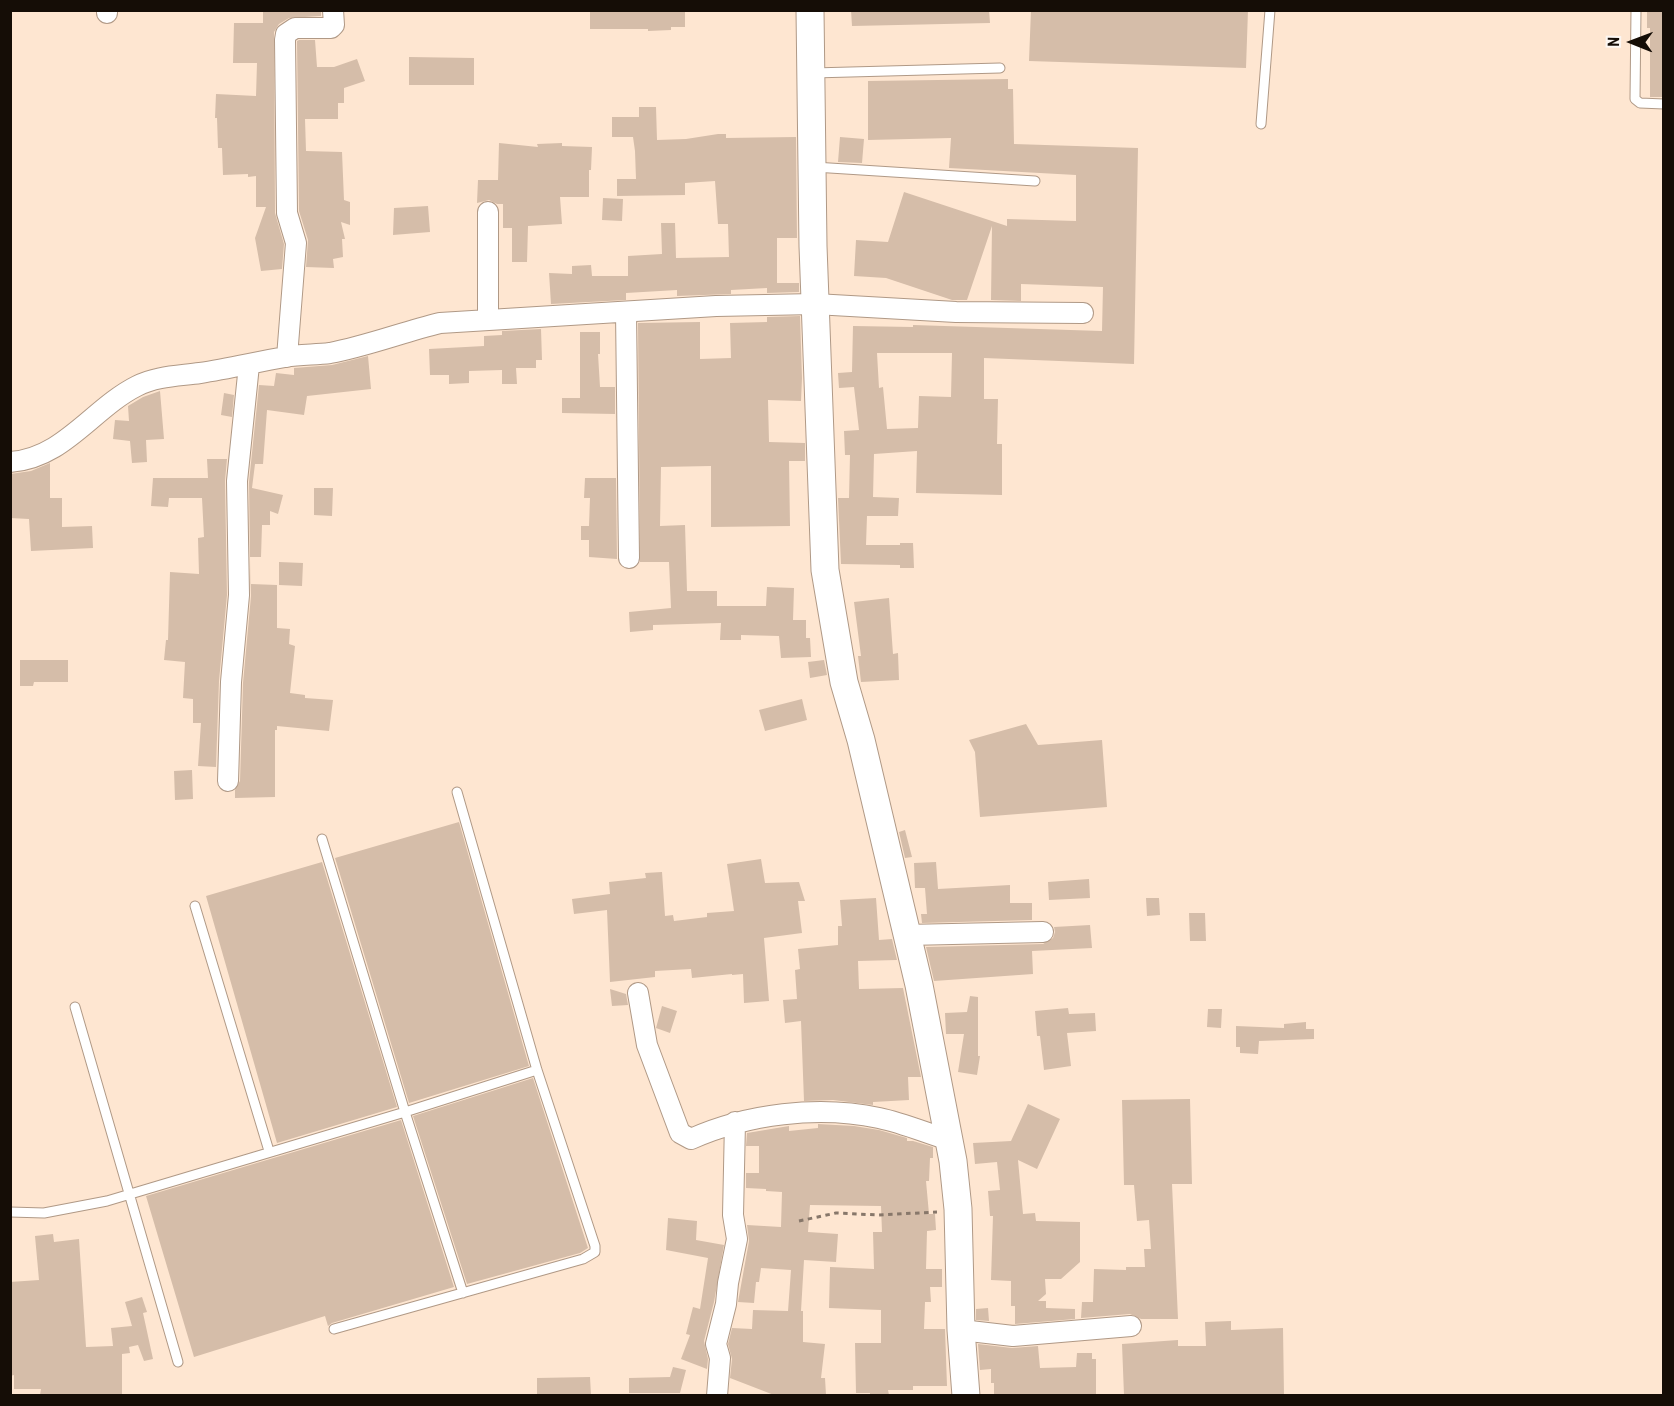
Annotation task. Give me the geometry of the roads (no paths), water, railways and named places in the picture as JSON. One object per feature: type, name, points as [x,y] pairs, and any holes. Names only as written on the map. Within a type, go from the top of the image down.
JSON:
[{"type":"street","points":[[287,357],[296,243],[287,213],[285,40],[290,30],[295,28],[331,28],[334,25],[333,10]]},
{"type":"street","points":[[810,10],[815,304],[825,570],[844,682],[861,740],[907,935],[949,1140],[958,1209],[961,1330],[966,1395]]},
{"type":"street","points":[[488,212],[488,319]]},
{"type":"street","points":[[10,462],[37,457],[55,447],[138,385],[158,379],[287,357],[355,348],[440,323],[716,306],[815,304],[956,312],[1083,313]]},
{"type":"street","points":[[626,312],[629,558]]},
{"type":"street","points":[[228,781],[231,682],[239,595],[237,481],[249,365]]},
{"type":"street","points":[[907,935],[1043,932]]},
{"type":"street","points":[[638,993],[647,1045],[680,1133],[685,1138],[691,1139],[735,1122],[822,1112],[882,1118],[949,1140]]},
{"type":"street","points":[[717,1395],[720,1358],[716,1344],[726,1304],[737,1239],[733,1215],[735,1122]]},
{"type":"street","points":[[961,1330],[1013,1336],[1131,1326]]},
{"type":"lane","points":[[1261,124],[1270,10]]},
{"type":"lane","points":[[1636,10],[1635,99],[1640,104],[1664,104]]},
{"type":"lane","points":[[811,73],[1000,68]]},
{"type":"lane","points":[[812,166],[1035,181]]},
{"type":"lane","points":[[334,1329],[583,1259],[595,1252],[595,1246],[537,1070],[457,792]]},
{"type":"lane","points":[[322,839],[463,1293]]},
{"type":"lane","points":[[195,906],[269,1151]]},
{"type":"lane","points":[[75,1007],[178,1362]]},
{"type":"lane","points":[[10,1212],[44,1213],[107,1201],[537,1070]]}]
